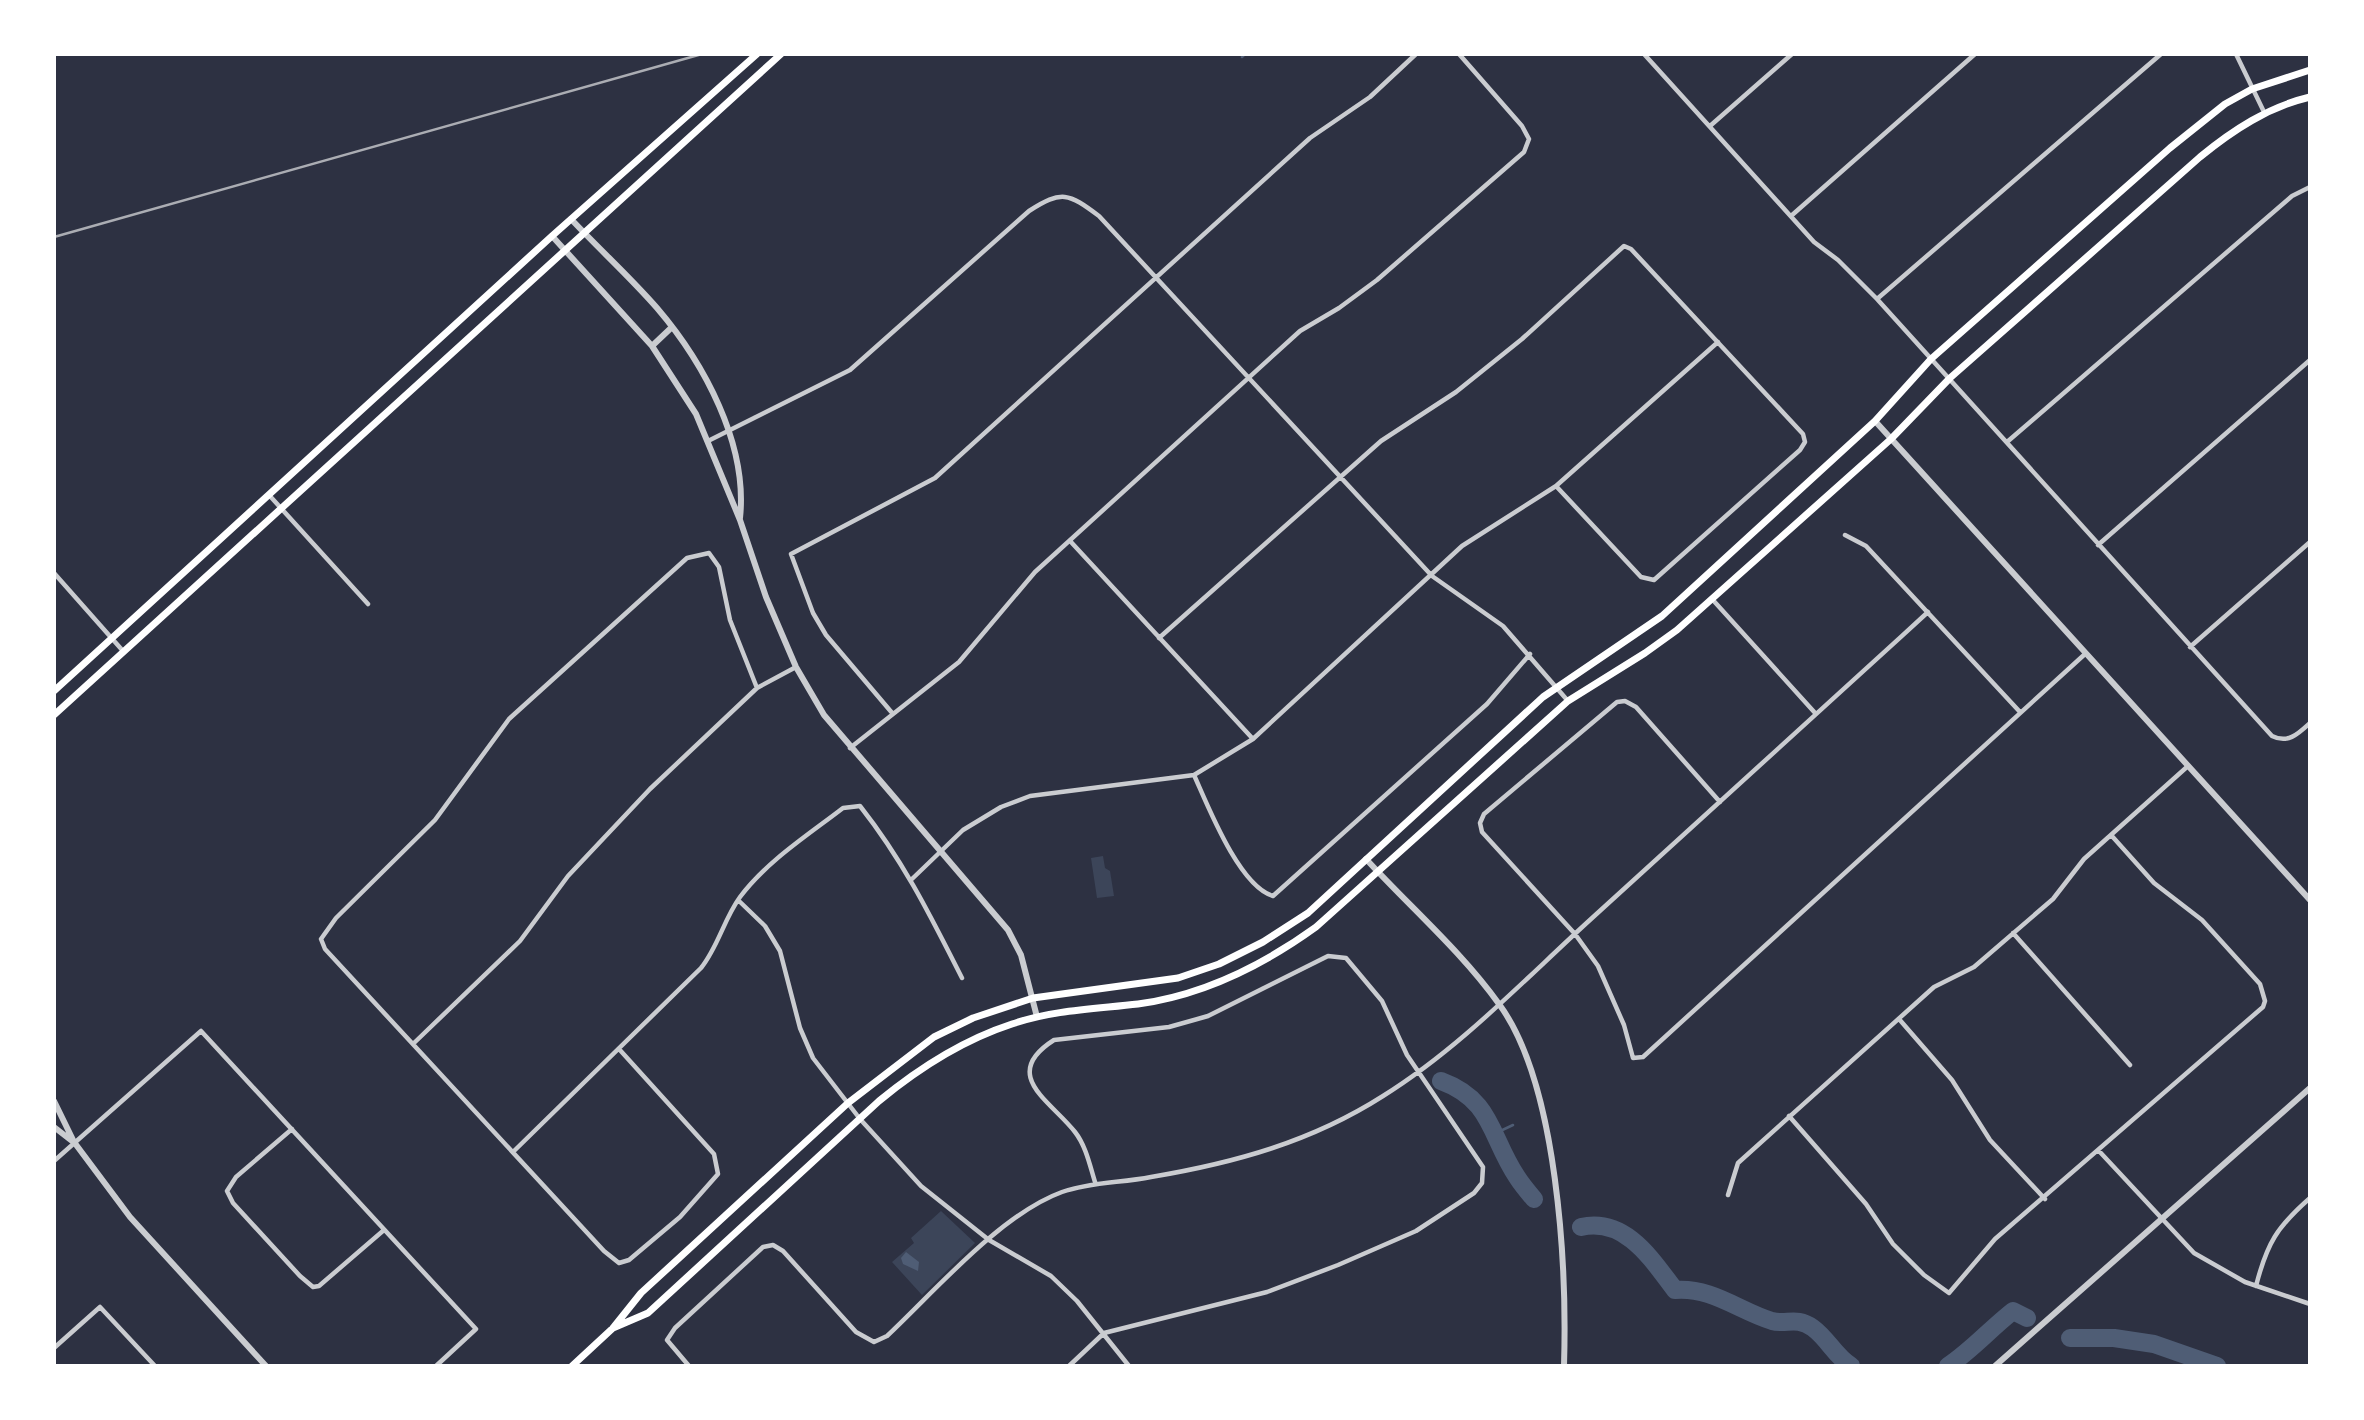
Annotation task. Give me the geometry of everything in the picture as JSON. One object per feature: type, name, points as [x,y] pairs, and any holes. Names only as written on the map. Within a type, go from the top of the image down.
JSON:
[{"type":"main road","points":[[54,691],[552,236],[757,54]]},
{"type":"main road","points":[[54,715],[781,54]]},
{"type":"main road","points":[[572,1366],[613,1328],[641,1293],[848,1103],[934,1037],[973,1018],[1034,998],[1178,978],[1219,964],[1263,942],[1308,913],[1502,732],[1557,687],[1662,616],[1875,421],[1931,359],[2170,148],[2225,104],[2252,89],[2310,70]]},
{"type":"main road","points":[[613,1328],[648,1313],[860,1119],[903,1082],[935,1061],[992,1032],[1037,1017],[1175,997],[1242,973],[1284,951],[1379,873],[1568,701],[1645,653],[1712,598],[1891,439],[1950,378],[2200,157],[2227,135],[2264,113],[2310,97]]},
{"type":"main road","points":[[405,372],[415,384]]},
{"type":"street","points":[[892,714],[826,635],[813,613],[791,555],[935,478],[1310,138],[1370,97],[1416,54]]},
{"type":"street","points":[[849,748],[959,662],[1035,572],[1300,331],[1339,308],[1377,280],[1524,152],[1529,139],[1522,126],[1459,54]]},
{"type":"street","points":[[1644,54],[1814,242],[1838,260],[1950,378],[2272,736],[2280,740],[2294,737],[2310,723]]},
{"type":"street","points":[[1710,126],[1792,54]]},
{"type":"street","points":[[1791,216],[1975,54]]},
{"type":"street","points":[[1877,299],[2161,54]]},
{"type":"street","points":[[2236,54],[2264,113]]},
{"type":"street","points":[[2007,442],[2292,196],[2310,187]]},
{"type":"street","points":[[708,440],[850,369],[1028,211],[1051,197],[1074,198],[1092,211],[1157,278],[1338,478],[1432,576],[1492,617],[1530,654],[1568,701]]},
{"type":"street","points":[[571,219],[687,349],[729,430],[743,493],[740,520]]},
{"type":"street","points":[[552,236],[652,345],[696,414],[708,440],[720,478],[740,520],[761,585],[796,667],[824,715],[849,748],[1008,930],[1021,955],[1037,1017]]},
{"type":"street","points":[[1159,638],[1381,441],[1466,384],[1522,339],[1624,246],[1631,249],[1718,342],[1802,434],[1805,442],[1800,450],[1654,580],[1648,581],[1641,577],[1556,486]]},
{"type":"street","points":[[652,345],[671,328]]},
{"type":"street","points":[[912,879],[978,820],[1030,796],[1194,775],[1253,739],[1462,546],[1486,528],[1556,486],[1718,342]]},
{"type":"street","points":[[2098,545],[2310,360]]},
{"type":"street","points":[[1875,421],[2310,900]]},
{"type":"street","points":[[269,495],[368,604]]},
{"type":"street","points":[[1845,535],[1866,546],[2021,712]]},
{"type":"street","points":[[1071,542],[1253,739]]},
{"type":"street","points":[[2190,647],[2310,542]]},
{"type":"street","points":[[619,1049],[713,1154],[718,1174],[680,1217],[629,1260],[619,1263],[604,1251],[325,949],[321,939],[336,918],[435,820],[509,719],[687,558],[709,553],[719,567],[730,620],[757,688]]},
{"type":"street","points":[[54,573],[124,652]]},
{"type":"street","points":[[1712,598],[1816,714]]},
{"type":"street","points":[[689,1366],[667,1340],[675,1328],[763,1247],[773,1245],[783,1251],[856,1332],[874,1342],[887,1336],[1014,1217],[1059,1193],[1095,1182],[1130,1181],[1246,1158],[1296,1142],[1381,1098],[1420,1071],[1500,1004],[1928,612]]},
{"type":"street","points":[[1194,775],[1225,845],[1258,887],[1273,896],[1487,704],[1530,654]]},
{"type":"street","points":[[1720,802],[1636,707],[1625,701],[1617,702],[1607,710],[1484,814],[1480,823],[1482,832],[1575,934],[1598,966],[1624,1025],[1631,1055],[1639,1060],[2085,654]]},
{"type":"street","points":[[414,1044],[520,940],[568,876],[608,832],[757,688],[796,667]]},
{"type":"street","points":[[1728,1195],[1738,1163],[1934,987],[1975,967],[2053,899],[2084,859],[2188,766]]},
{"type":"street","points":[[514,1151],[712,955],[738,900],[755,880],[785,853],[849,806],[860,806],[912,879],[962,978]]},
{"type":"street","points":[[1789,1116],[1866,1204],[1894,1244],[1924,1275],[1949,1293],[1995,1239],[2045,1199],[2263,1007],[2265,995],[2260,984],[2202,920],[2161,889],[2111,835]]},
{"type":"street","points":[[1366,859],[1500,1004],[1525,1047],[1546,1123],[1566,1285],[1564,1366]]},
{"type":"street","points":[[738,900],[765,926],[780,951],[800,1028],[813,1058],[860,1119],[921,1186],[989,1240],[1051,1276],[1104,1333],[1129,1366]]},
{"type":"street","points":[[2013,933],[2130,1065]]},
{"type":"street","points":[[1069,1366],[1104,1333],[1267,1292],[1405,1236],[1462,1203],[1482,1183],[1483,1167],[1407,1055],[1382,1001],[1350,962],[1337,955],[1328,956],[1208,1016],[1169,1027],[1054,1040],[1031,1059],[1029,1077],[1041,1098],[1076,1133],[1095,1182]]},
{"type":"street","points":[[1899,1019],[1952,1080],[1990,1140],[2045,1199]]},
{"type":"street","points":[[54,1161],[201,1031],[476,1329],[436,1366]]},
{"type":"street","points":[[1995,1366],[2310,1088]]},
{"type":"street","points":[[54,1101],[74,1142],[130,1217],[266,1366]]},
{"type":"street","points":[[54,1127],[74,1142]]},
{"type":"street","points":[[292,1129],[236,1177],[227,1191],[233,1203],[313,1287],[329,1280],[384,1230]]},
{"type":"street","points":[[2099,1151],[2194,1253],[2256,1286],[2310,1304]]},
{"type":"street","points":[[2256,1286],[2270,1239],[2283,1222],[2310,1198]]},
{"type":"street","points":[[54,1348],[100,1307],[155,1366]]},
{"type":"shaded area","points":[[1103,856],[1105,868],[1110,871],[1114,896],[1097,898],[1091,858]]},
{"type":"shaded area","points":[[941,1211],[975,1243],[922,1295],[892,1262],[914,1243],[911,1238]]},
{"type":"shaded area","points":[[906,1252],[919,1262],[918,1271],[903,1264],[901,1258]]},
{"type":"waterway","points":[[1242,57],[1245,54]]},
{"type":"waterway","points":[[1441,1081],[1471,1098],[1481,1109],[1508,1162],[1534,1199]]},
{"type":"waterway","points":[[1496,1133],[1513,1125]]},
{"type":"waterway","points":[[1581,1227],[1611,1228],[1624,1235],[1647,1254],[1675,1290],[1701,1292],[1772,1321],[1807,1324],[1851,1366]]},
{"type":"waterway","points":[[1948,1366],[2013,1311],[2027,1318]]},
{"type":"waterway","points":[[2070,1338],[2114,1338],[2154,1344],[2217,1366]]},
{"type":"railway","points":[[54,237],[702,54]]}]
